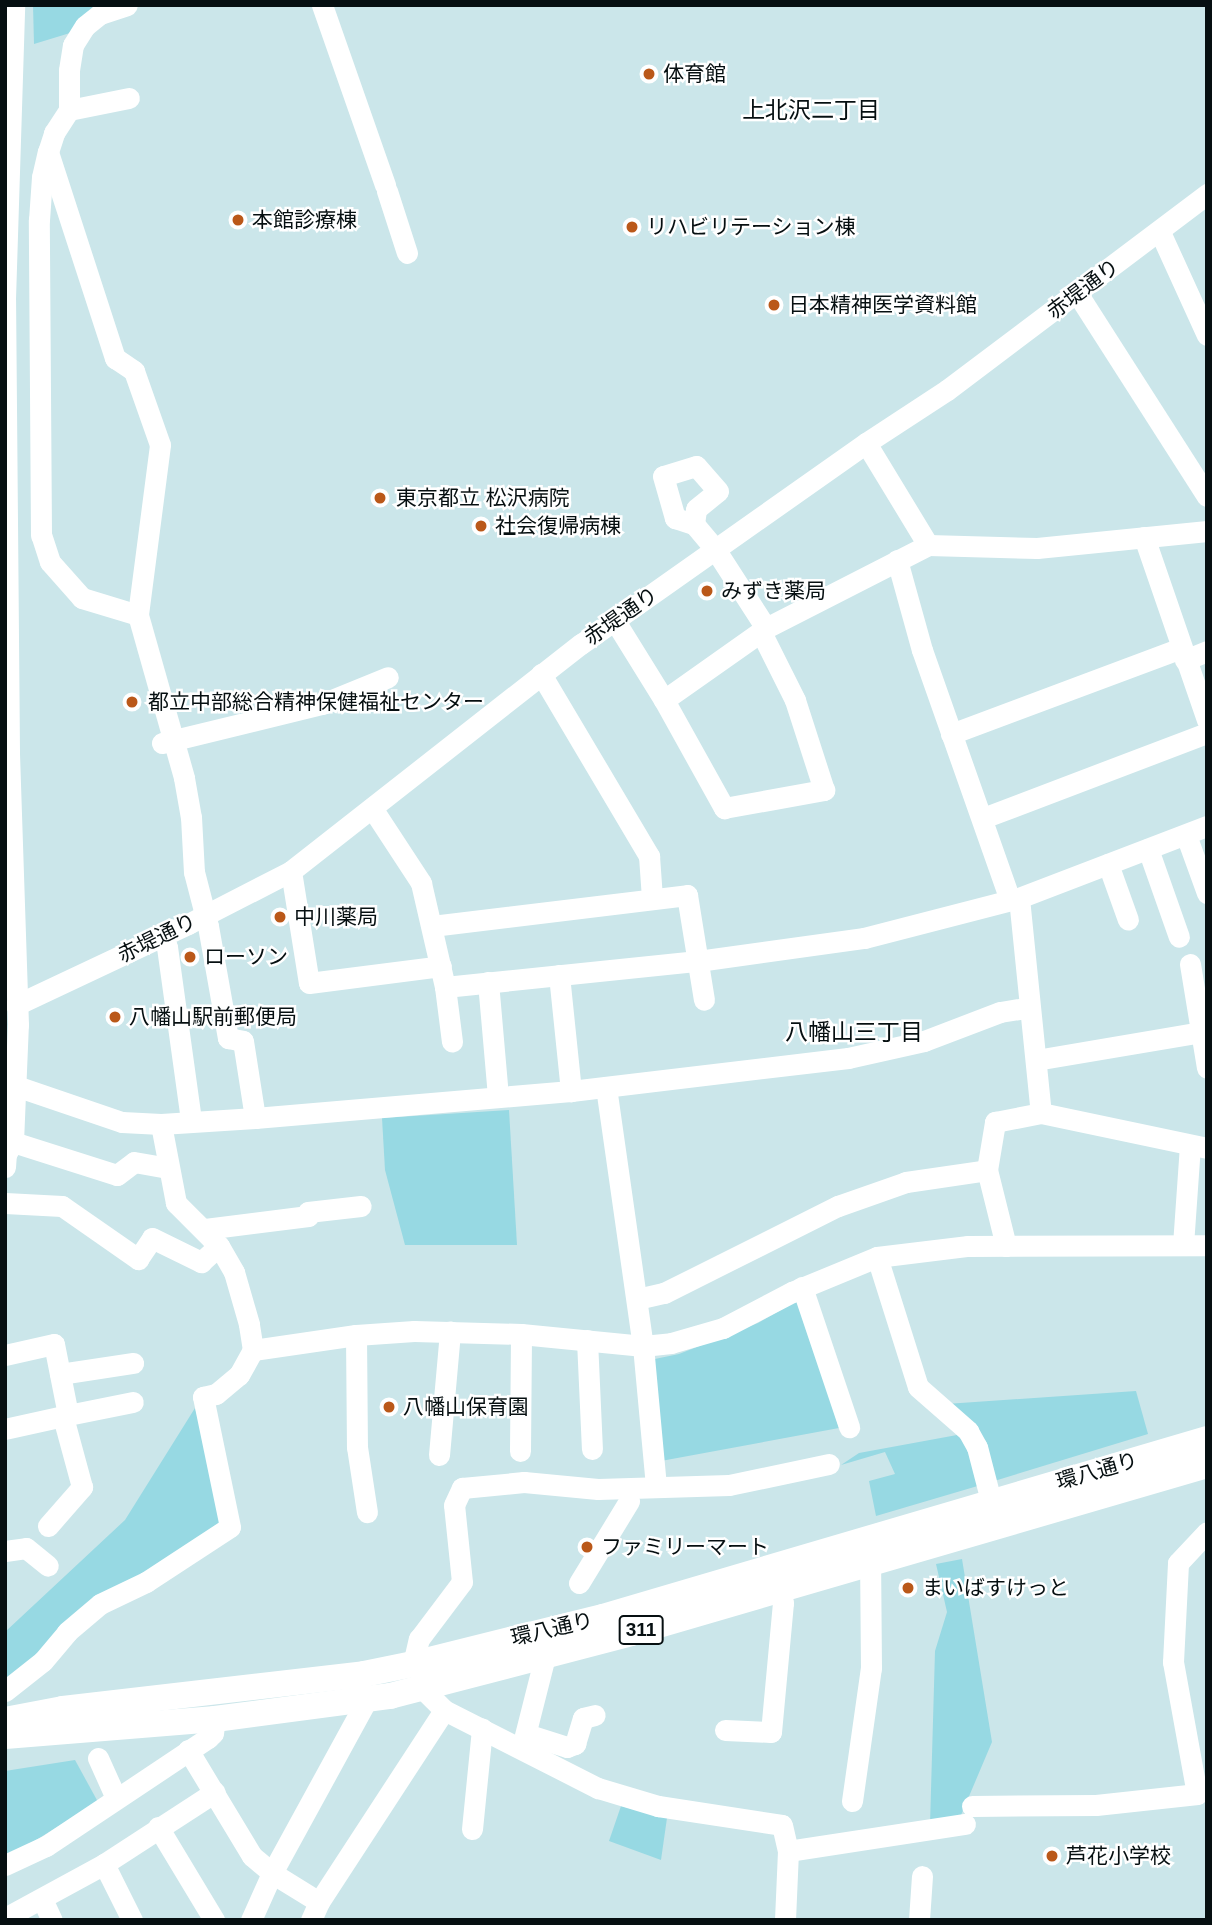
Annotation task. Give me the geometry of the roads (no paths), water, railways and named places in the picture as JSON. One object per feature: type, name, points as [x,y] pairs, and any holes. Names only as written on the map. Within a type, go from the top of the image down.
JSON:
[{"type":"main road","name":"環八通り","points":[[5,1720],[215,1719],[368,1699],[418,1676],[616,1613],[991,1501],[1207,1440]]},
{"type":"main road","name":"環八通り","points":[[5,1736],[62,1719],[364,1674],[418,1676],[545,1656],[1207,1465]]},
{"type":"main road","points":[[5,1705],[40,1702],[62,1719],[5,1746]]},
{"type":"street","points":[[5,1167],[6,1154],[12,1142],[16,1087],[13,1077],[17,1045],[7,761],[5,299],[14,5]]},
{"type":"street","points":[[127,5],[93,20],[85,26],[73,44],[69,70],[69,110],[54,133],[42,177],[39,220],[41,534],[50,562],[82,598],[138,615]]},
{"type":"street","points":[[322,5],[407,253]]},
{"type":"street","points":[[69,110],[129,97]]},
{"type":"street","points":[[48,152],[115,358],[134,371],[160,445],[138,615],[167,742],[191,817],[194,872],[206,915],[228,1038],[243,1041],[255,1118]]},
{"type":"street","name":"赤堤通り","points":[[16,1005],[162,937],[291,871],[541,674],[866,443],[947,390],[1207,194]]},
{"type":"street","points":[[1160,232],[1207,335]]},
{"type":"street","points":[[1077,293],[1207,496]]},
{"type":"street","points":[[866,443],[928,545]]},
{"type":"street","points":[[615,621],[664,700],[724,808],[824,790],[795,700],[763,630],[715,549],[694,524]]},
{"type":"street","points":[[664,700],[763,630],[928,545],[1037,548],[1207,531]]},
{"type":"street","points":[[7,556],[18,541],[41,534]]},
{"type":"street","points":[[1144,537],[1207,720]]},
{"type":"street","points":[[897,560],[922,650],[1014,899],[1030,1007],[1041,1114]]},
{"type":"street","points":[[951,734],[1183,654],[1207,651]]},
{"type":"street","points":[[541,674],[649,856],[652,898]]},
{"type":"street","points":[[167,742],[322,704],[388,677]]},
{"type":"street","points":[[983,818],[1207,733]]},
{"type":"street","points":[[372,808],[421,883],[443,976],[452,1042]]},
{"type":"street","points":[[291,871],[309,984],[443,976],[488,982],[698,961],[864,939],[1014,899],[1207,826]]},
{"type":"street","points":[[1186,835],[1207,893]]},
{"type":"street","points":[[1148,849],[1179,937]]},
{"type":"street","points":[[1108,864],[1128,920]]},
{"type":"street","points":[[432,926],[687,895],[704,1000]]},
{"type":"street","points":[[162,937],[167,947],[191,1121]]},
{"type":"street","points":[[1190,964],[1204,1032],[1207,1068]]},
{"type":"street","points":[[559,975],[571,1091]]},
{"type":"street","points":[[488,982],[498,1097]]},
{"type":"street","points":[[16,1087],[122,1122],[161,1125],[255,1118],[571,1091],[848,1058],[924,1041],[1000,1012],[1030,1007]]},
{"type":"street","points":[[1036,1060],[1204,1032]]},
{"type":"street","points":[[606,1087],[643,1346],[656,1485]]},
{"type":"street","points":[[1006,1246],[987,1170],[995,1122],[1041,1114],[1199,1146],[1183,1245]]},
{"type":"street","points":[[5,1691],[43,1661],[67,1632],[100,1604],[146,1582],[230,1527],[203,1397],[216,1394],[239,1375],[253,1350],[250,1324],[234,1272],[219,1246],[205,1228],[176,1203],[167,1168],[161,1125]]},
{"type":"street","points":[[12,1142],[117,1175],[134,1162],[167,1168]]},
{"type":"street","points":[[636,1299],[664,1293],[838,1206],[906,1182],[987,1170]]},
{"type":"street","points":[[5,1203],[62,1206],[138,1259],[152,1238],[201,1262],[219,1246]]},
{"type":"street","points":[[205,1228],[308,1216],[308,1212],[361,1206]]},
{"type":"street","points":[[253,1350],[356,1335],[450,1331],[520,1334],[643,1346],[671,1343],[723,1328],[802,1287],[877,1257],[968,1246],[1207,1245]]},
{"type":"street","points":[[877,1257],[918,1387],[968,1430],[977,1447],[991,1501]]},
{"type":"street","points":[[802,1287],[849,1427]]},
{"type":"street","points":[[439,1455],[450,1331]]},
{"type":"street","points":[[520,1334],[520,1451]]},
{"type":"street","points":[[356,1335],[357,1447],[367,1512]]},
{"type":"street","points":[[587,1340],[592,1449]]},
{"type":"street","points":[[5,1355],[54,1344],[65,1416],[82,1488],[48,1526]]},
{"type":"street","points":[[60,1374],[133,1363]]},
{"type":"street","points":[[5,1429],[133,1402]]},
{"type":"street","points":[[595,1715],[583,1718],[575,1744],[567,1746],[524,1740],[482,1728],[444,1710],[418,1676],[419,1639],[462,1582],[454,1505],[462,1488],[524,1482],[598,1489],[656,1485],[729,1485],[829,1464]]},
{"type":"street","points":[[579,1583],[629,1501]]},
{"type":"street","points":[[788,1851],[969,1815],[1198,1794],[1173,1662],[1178,1563],[1207,1532]]},
{"type":"street","points":[[5,1552],[26,1548],[48,1566]]},
{"type":"street","points":[[852,1801],[871,1668],[870,1563]]},
{"type":"street","points":[[725,1730],[771,1732],[783,1603],[779,1590]]},
{"type":"street","points":[[524,1740],[545,1656]]},
{"type":"street","points":[[251,1920],[272,1873],[368,1699]]},
{"type":"street","points":[[188,1750],[252,1856],[315,1911],[444,1710]]},
{"type":"street","points":[[5,1865],[46,1846],[208,1738],[213,1733],[215,1719]]},
{"type":"street","points":[[472,1829],[482,1728]]},
{"type":"street","points":[[524,1740],[598,1788],[658,1806],[782,1825],[788,1851],[785,1920]]},
{"type":"street","points":[[98,1758],[116,1797]]},
{"type":"street","points":[[5,1918],[104,1864],[215,1792]]},
{"type":"street","points":[[158,1827],[214,1920]]},
{"type":"street","points":[[104,1864],[132,1920]]},
{"type":"street","points":[[919,1920],[922,1876]]},
{"type":"street","points":[[42,1899],[52,1920]]},
{"type":"place","name":"体育館","points":[[649,74]]},
{"type":"place","name":"本館診療棟","points":[[238,220]]},
{"type":"place","name":"リハビリテーション棟","points":[[632,227]]},
{"type":"place","name":"日本精神医学資料館","points":[[774,305]]},
{"type":"place","name":"東京都立 松沢病院","points":[[380,498]]},
{"type":"place","name":"社会復帰病棟","points":[[481,526]]},
{"type":"place","name":"みずき薬局","points":[[707,591]]},
{"type":"place","name":"都立中部総合精神保健福祉センター","points":[[132,702]]},
{"type":"place","name":"中川薬局","points":[[280,917]]},
{"type":"place","name":"ローソン","points":[[190,957]]},
{"type":"place","name":"八幡山駅前郵便局","points":[[115,1017]]},
{"type":"place","name":"八幡山保育園","points":[[389,1407]]},
{"type":"place","name":"ファミリーマート","points":[[587,1547]]},
{"type":"place","name":"まいばすけっと","points":[[908,1588]]},
{"type":"place","name":"芦花小学校","points":[[1052,1856]]},
{"type":"district","name":"上北沢二丁目","points":[[811,110]]},
{"type":"district","name":"八幡山三丁目","points":[[854,1032]]}]
